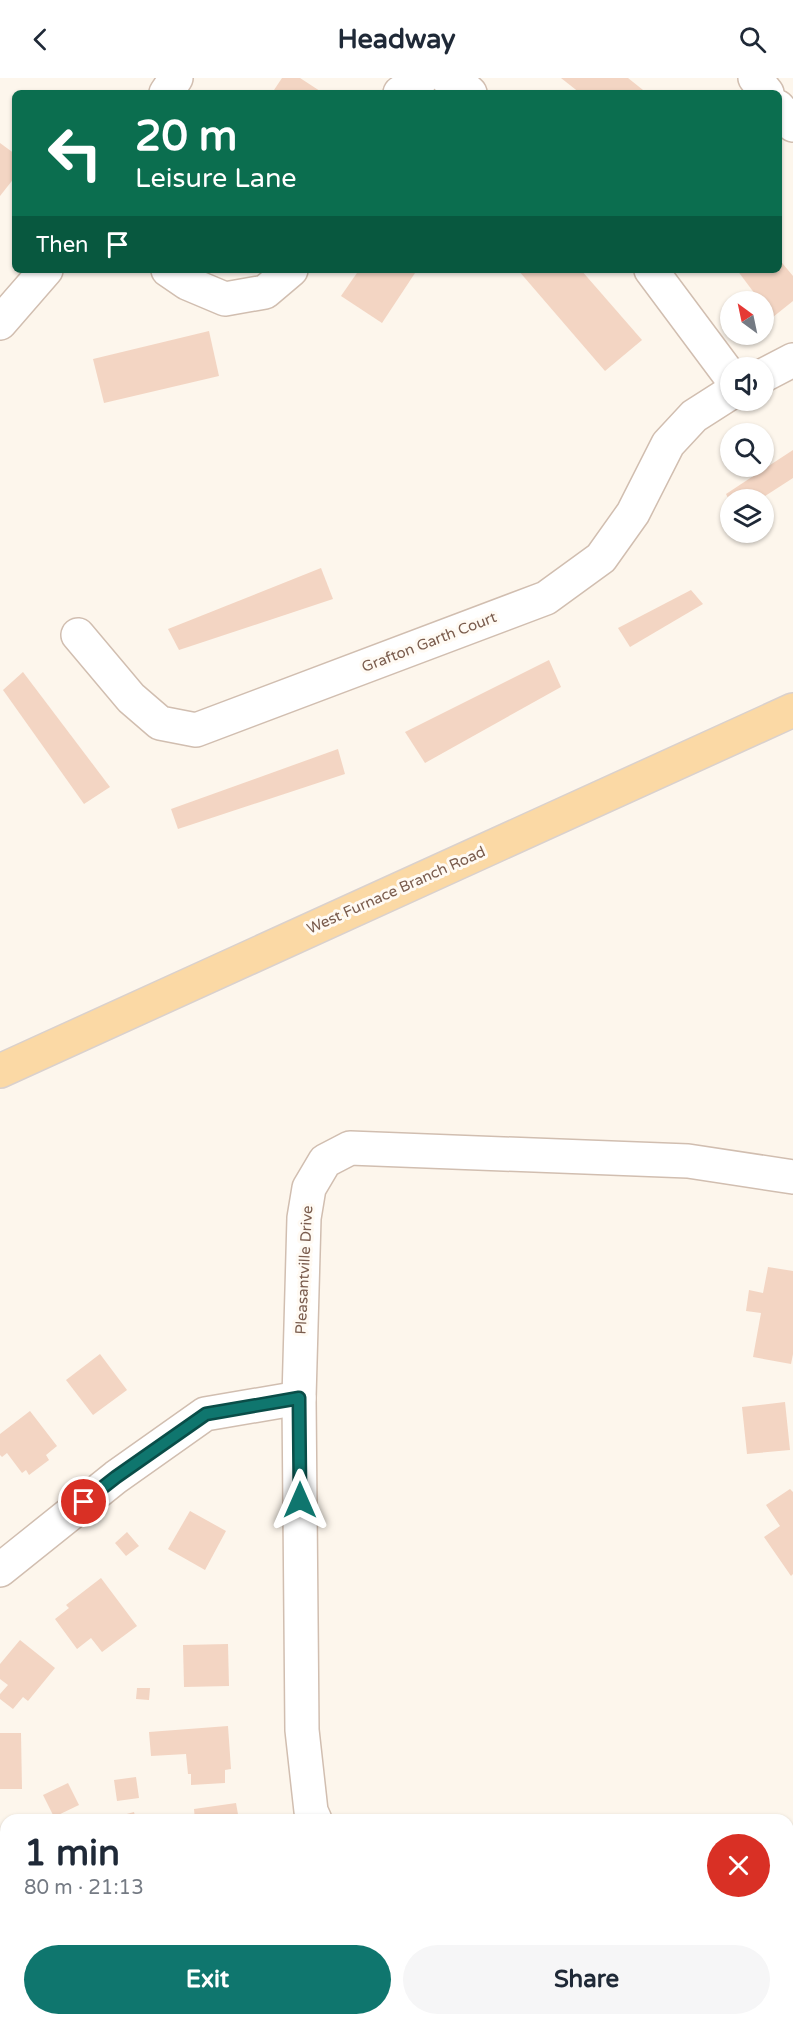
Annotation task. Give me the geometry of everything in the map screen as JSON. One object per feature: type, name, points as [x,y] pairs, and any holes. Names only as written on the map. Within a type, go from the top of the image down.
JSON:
[{"type":"main road","name":"West Furnace Branch Road","points":[[0,1071],[793,710]]},
{"type":"street","points":[[404,90],[422,78]]},
{"type":"street","points":[[447,78],[467,90]]},
{"type":"street","points":[[755,78],[765,90]]},
{"type":"street","points":[[782,112],[793,125]]},
{"type":"street","points":[[0,323],[43,273]]},
{"type":"street","points":[[172,273],[187,283],[225,299],[265,292],[287,273]]},
{"type":"street","points":[[653,273],[720,363]]},
{"type":"street","points":[[774,370],[793,360]]},
{"type":"street","name":"Grafton Garth Court","points":[[78,635],[131,698],[160,723],[196,730],[546,598],[601,558],[633,513],[668,444],[694,416],[720,399]]},
{"type":"street","name":"Pleasantville Drive","points":[[312,1814],[302,1730],[299,1398],[304,1218],[309,1188],[325,1161],[350,1148],[688,1161],[793,1178]]},
{"type":"street","points":[[0,1570],[116,1477],[206,1414],[299,1398]]},
{"type":"building","points":[[282,78],[300,78],[318,90],[274,90]]},
{"type":"building","points":[[561,78],[628,78],[643,90],[576,90]]},
{"type":"building","points":[[0,143],[12,152],[12,181],[0,196]]},
{"type":"building","points":[[782,263],[793,276],[793,301],[774,316],[774,291],[753,291],[739,273],[782,273]]},
{"type":"building","points":[[357,273],[415,273],[382,323],[341,296]]},
{"type":"building","points":[[521,273],[584,273],[642,340],[605,371]]},
{"type":"building","points":[[209,331],[219,376],[104,403],[93,359]]},
{"type":"building","points":[[793,450],[793,478],[774,490],[734,489],[752,477],[774,477],[774,462]]},
{"type":"building","points":[[321,568],[333,599],[179,650],[168,629]]},
{"type":"building","points":[[691,590],[703,604],[630,647],[618,628]]},
{"type":"building","points":[[549,660],[561,687],[425,763],[405,732]]},
{"type":"building","points":[[23,672],[110,787],[84,804],[3,690]]},
{"type":"building","points":[[338,749],[345,774],[178,829],[171,809]]},
{"type":"building","points":[[768,1267],[793,1271],[791,1364],[753,1357],[761,1313],[746,1311],[749,1290],[763,1293]]},
{"type":"building","points":[[100,1354],[127,1390],[93,1415],[66,1380]]},
{"type":"building","points":[[785,1402],[790,1450],[747,1454],[742,1407]]},
{"type":"building","points":[[30,1411],[57,1446],[46,1455],[49,1460],[29,1475],[26,1470],[22,1473],[7,1453],[2,1457],[0,1455],[0,1434]]},
{"type":"building","points":[[790,1489],[793,1492],[793,1574],[791,1576],[764,1537],[780,1526],[766,1505]]},
{"type":"building","points":[[190,1511],[226,1531],[205,1570],[168,1549]]},
{"type":"building","points":[[127,1532],[139,1546],[126,1556],[115,1543]]},
{"type":"building","points":[[101,1578],[137,1626],[102,1652],[91,1638],[77,1649],[55,1619],[69,1608],[66,1605]]},
{"type":"building","points":[[20,1640],[55,1668],[28,1701],[23,1697],[13,1709],[0,1699],[0,1694],[8,1685],[0,1679],[0,1664]]},
{"type":"building","points":[[228,1644],[229,1686],[184,1687],[183,1645]]},
{"type":"building","points":[[137,1688],[150,1688],[149,1700],[136,1699]]},
{"type":"building","points":[[228,1726],[231,1769],[225,1770],[225,1783],[191,1785],[186,1754],[151,1756],[149,1732]]},
{"type":"building","points":[[0,1733],[21,1733],[22,1789],[0,1789]]},
{"type":"building","points":[[136,1777],[139,1798],[117,1801],[114,1780]]},
{"type":"building","points":[[68,1783],[79,1805],[60,1814],[52,1814],[43,1795]]},
{"type":"building","points":[[236,1803],[238,1814],[194,1814],[194,1809]]},
{"type":"route","points":[[84,1502],[206,1414],[299,1398],[300,1500]]}]
